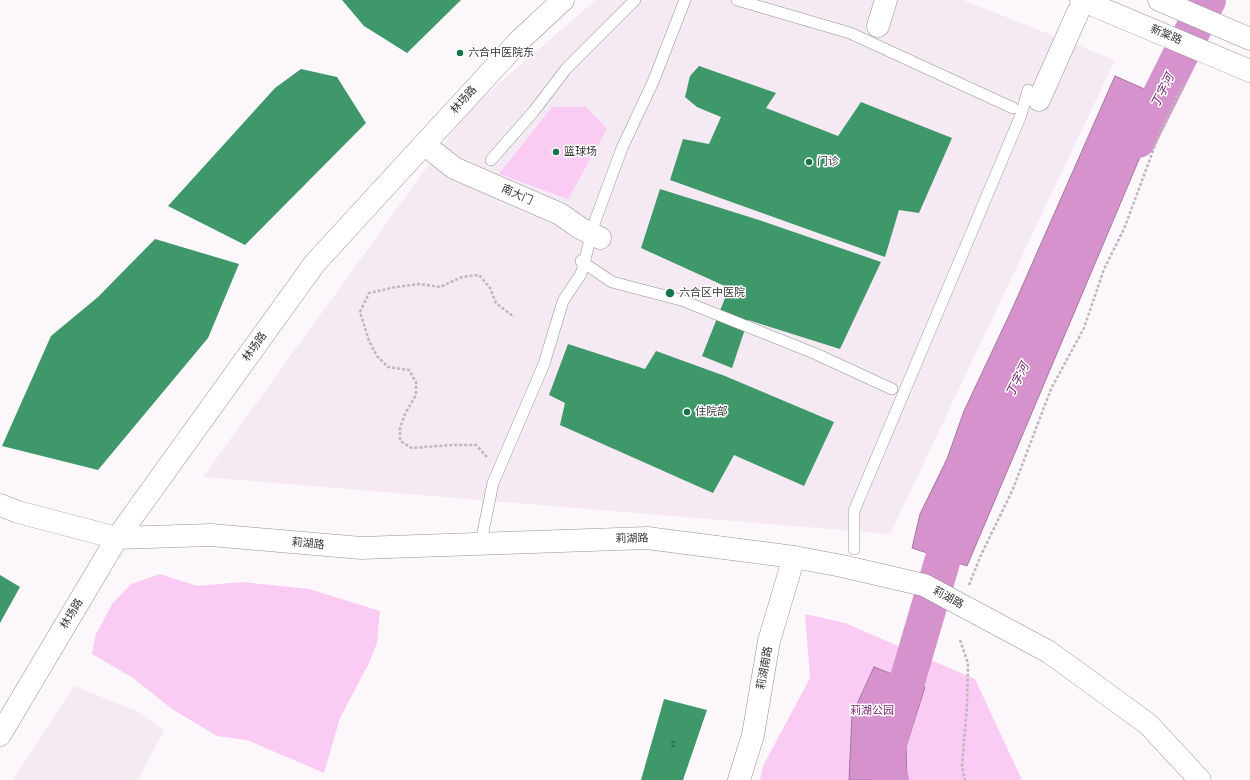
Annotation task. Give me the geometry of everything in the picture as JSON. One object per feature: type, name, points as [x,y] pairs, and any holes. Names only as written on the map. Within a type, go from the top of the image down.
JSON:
[{"type":"street","name":"林场路","points":[[0,735],[117,538],[315,263],[519,41],[563,0]]},
{"type":"street","points":[[878,26],[886,0]]},
{"type":"street","points":[[1159,0],[1250,39]]},
{"type":"street","points":[[1034,95],[1080,6]]},
{"type":"street","name":"新棠路","points":[[1080,6],[1250,71]]},
{"type":"street","name":"南大门","points":[[434,152],[454,168],[560,214],[580,228],[600,238]]},
{"type":"street","name":"莉湖路","points":[[0,505],[18,512],[117,538],[211,535],[361,548],[647,538],[794,557],[842,566],[924,585],[1049,652],[1148,724],[1200,780]]},
{"type":"street","name":"莉湖南路","points":[[739,780],[753,735],[769,641],[794,557]]},
{"type":"lane","points":[[491,160],[534,111],[566,69],[635,0]]},
{"type":"lane","points":[[482,537],[493,483],[544,364],[563,301],[581,274],[595,221],[622,148],[653,82],[685,0]]},
{"type":"lane","points":[[737,0],[850,33],[1013,108]]},
{"type":"lane","points":[[854,549],[854,510],[1021,115],[1034,95]]},
{"type":"lane","points":[[581,261],[612,282],[680,300],[816,354],[892,389]]},
{"type":"path","points":[[968,588],[981,555],[1013,489],[1051,389],[1084,328],[1104,269],[1124,229],[1160,132],[1182,84]]},
{"type":"path","points":[[487,458],[476,445],[412,448],[400,441],[400,428],[405,414],[416,395],[416,382],[409,370],[388,366],[378,356],[369,341],[360,312],[369,293],[419,284],[440,287],[462,277],[479,275],[490,288],[496,303],[514,318]]},
{"type":"path","points":[[960,640],[968,662],[967,706],[962,766],[965,780]]},
{"type":"shaded area","name":"六合区中医院","points":[[596,0],[963,0],[1115,60],[890,534],[203,477],[469,109]]},
{"type":"shaded area","points":[[74,686],[139,712],[164,730],[138,780],[13,780]]},
{"type":"green space","name":"篮球场","points":[[552,107],[586,107],[607,129],[568,199],[499,174]]},
{"type":"green space","points":[[160,574],[197,586],[242,582],[309,589],[380,611],[377,643],[369,663],[340,718],[324,773],[247,740],[217,736],[172,709],[133,678],[92,654],[95,636],[112,604],[131,584]]},
{"type":"green space","name":"莉湖公园","points":[[805,614],[845,623],[975,679],[1022,780],[760,780],[763,766],[810,678]]},
{"type":"water","points":[[1115,76],[1165,98],[967,566],[912,548],[920,514],[947,459],[964,411],[1013,307]]},
{"type":"water","points":[[874,667],[925,687],[906,747],[907,780],[849,780],[852,715]]},
{"type":"building","points":[[342,0],[461,0],[407,53],[364,26]]},
{"type":"building","name":"门诊","points":[[699,66],[776,93],[766,108],[838,136],[861,102],[952,138],[919,213],[899,210],[885,257],[670,180],[683,139],[709,144],[721,117],[697,107],[685,97],[690,76]]},
{"type":"building","points":[[301,69],[337,77],[366,123],[245,245],[168,206],[275,88]]},
{"type":"building","points":[[660,189],[759,220],[881,262],[840,349],[748,320],[732,368],[702,356],[729,288],[641,248]]},
{"type":"building","points":[[155,239],[239,264],[208,338],[98,470],[2,446],[51,336],[98,297]]},
{"type":"building","name":"住院部","points":[[568,344],[645,369],[656,351],[725,376],[834,422],[804,486],[734,455],[713,493],[560,425],[565,403],[549,395]]},
{"type":"building","points":[[0,575],[20,587],[0,623]]},
{"type":"building","points":[[664,699],[707,710],[683,780],[641,780]]},
{"type":"waterway","name":"丁字河","points":[[1138,140],[1208,0]]},
{"type":"waterway","name":"丁字河","points":[[891,780],[884,760],[957,511]]},
{"type":"place","name":"六合中医院东","points":[[460,53]]},
{"type":"place","name":"篮球场","points":[[556,152]]},
{"type":"place","name":"门诊","points":[[809,162]]},
{"type":"place","name":"六合区中医院","points":[[670,293]]},
{"type":"place","name":"住院部","points":[[687,412]]}]
